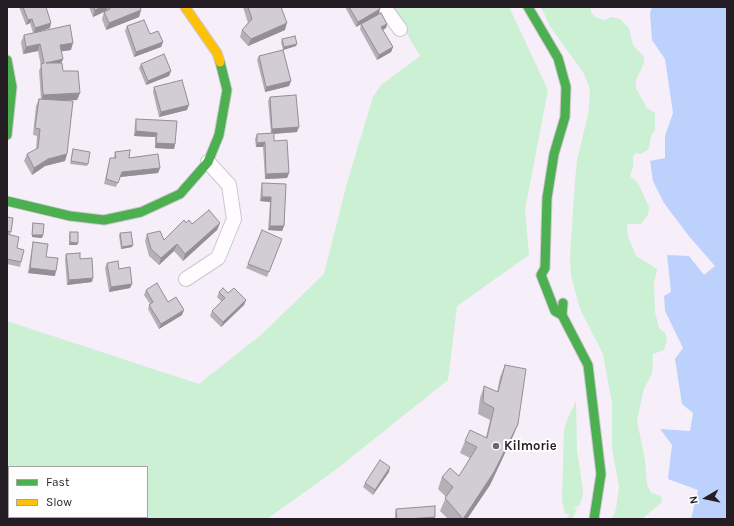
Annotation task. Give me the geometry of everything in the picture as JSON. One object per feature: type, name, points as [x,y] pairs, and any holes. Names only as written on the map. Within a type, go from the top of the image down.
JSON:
[{"type":"street","points":[[7,201],[70,216],[104,220],[141,212],[180,194],[208,162],[219,136],[227,90],[217,53],[185,7]]},
{"type":"street","points":[[384,7],[400,29]]},
{"type":"street","points":[[528,7],[558,58],[566,87],[565,117],[554,154],[547,198],[549,271],[541,275],[554,311],[562,315],[588,365],[601,474],[596,514],[594,519]]},
{"type":"street","points":[[7,60],[12,87],[7,135]]},
{"type":"street","points":[[186,279],[218,258],[234,219],[229,185],[208,162]]},
{"type":"street","points":[[559,293],[564,306],[562,315]]},
{"type":"green space","points":[[391,7],[509,7],[548,90],[525,210],[529,255],[457,306],[448,380],[334,471],[267,519],[54,518],[148,518],[148,466],[8,466],[7,507],[7,321],[199,384],[262,334],[324,274],[347,183],[373,97],[381,85],[420,56]]},
{"type":"green space","points":[[541,7],[591,7],[591,13],[597,18],[605,20],[611,17],[620,19],[629,28],[633,45],[644,57],[644,63],[636,80],[636,88],[647,108],[655,113],[655,130],[651,135],[649,149],[641,154],[635,153],[633,156],[633,167],[630,176],[638,183],[649,207],[648,215],[641,224],[628,224],[627,228],[628,236],[636,256],[657,269],[654,284],[655,312],[659,328],[665,333],[667,339],[664,350],[653,354],[652,374],[644,388],[637,421],[645,460],[647,485],[651,493],[661,496],[662,502],[642,519],[612,519],[616,509],[619,487],[612,448],[612,403],[603,354],[580,309],[571,276],[570,257],[575,181],[577,160],[588,115],[590,94],[589,86],[583,72],[551,28]]},
{"type":"green space","points":[[576,401],[577,451],[583,489],[582,499],[579,506],[573,508],[577,509],[572,519],[565,519],[570,514],[565,514],[562,500],[564,430]]},
{"type":"water","points":[[652,7],[727,7],[727,519],[691,519],[698,490],[668,479],[672,445],[660,429],[690,431],[693,413],[682,404],[675,359],[683,348],[665,311],[664,296],[671,292],[667,255],[689,256],[704,275],[715,266],[688,235],[664,203],[653,181],[650,161],[665,158],[665,136],[673,113],[665,59],[652,40],[650,13]]},
{"type":"building","points":[[23,7],[46,7],[51,23],[35,28],[32,19],[28,20]]},
{"type":"building","points":[[94,7],[102,7],[95,10]]},
{"type":"building","points":[[109,7],[140,7],[141,10],[109,23],[104,12],[110,9]]},
{"type":"building","points":[[248,7],[281,7],[287,23],[251,39],[242,30],[252,19]]},
{"type":"building","points":[[349,7],[379,7],[380,9],[358,22]]},
{"type":"building","points":[[381,13],[387,24],[381,27],[393,47],[379,55],[361,24]]},
{"type":"building","points":[[144,20],[150,34],[158,31],[163,42],[136,52],[127,26]]},
{"type":"building","points":[[70,25],[73,43],[60,45],[63,59],[46,63],[62,63],[63,71],[78,71],[80,93],[43,95],[41,64],[44,63],[40,44],[26,47],[24,35]]},
{"type":"building","points":[[295,36],[297,44],[284,47],[282,39]]},
{"type":"building","points":[[283,50],[291,81],[266,87],[259,56]]},
{"type":"building","points":[[164,54],[171,71],[148,81],[141,64]]},
{"type":"building","points":[[182,80],[189,105],[161,112],[154,87]]},
{"type":"building","points":[[296,95],[299,127],[272,129],[270,97]]},
{"type":"building","points":[[39,99],[73,101],[67,154],[48,159],[34,168],[27,154],[38,148],[40,129],[35,128]]},
{"type":"building","points":[[136,119],[177,121],[175,144],[156,143],[157,133],[136,131]]},
{"type":"building","points":[[274,133],[274,141],[287,140],[289,173],[266,174],[265,142],[257,143],[257,134]]},
{"type":"building","points":[[73,149],[90,152],[88,164],[71,161]]},
{"type":"building","points":[[130,150],[129,158],[158,154],[160,168],[122,172],[118,183],[106,179],[110,158],[116,158],[115,152]]},
{"type":"building","points":[[262,183],[286,184],[284,226],[270,226],[271,197],[262,197]]},
{"type":"building","points":[[209,210],[220,223],[185,254],[177,244],[161,258],[151,249],[147,234],[160,231],[164,240],[184,220],[186,223],[189,220],[192,224]]},
{"type":"building","points":[[7,217],[13,218],[11,232],[7,231]]},
{"type":"building","points":[[33,223],[44,224],[43,235],[32,235]]},
{"type":"building","points":[[262,230],[282,239],[269,272],[248,264]]},
{"type":"building","points":[[70,232],[78,232],[78,243],[70,242]]},
{"type":"building","points":[[131,232],[133,245],[122,247],[120,233]]},
{"type":"building","points":[[7,234],[19,237],[17,248],[24,250],[21,262],[7,259]]},
{"type":"building","points":[[33,242],[48,244],[46,257],[58,258],[56,271],[30,268]]},
{"type":"building","points":[[80,253],[80,259],[92,258],[93,278],[69,280],[66,254]]},
{"type":"building","points":[[118,261],[119,269],[130,267],[132,284],[111,287],[107,263]]},
{"type":"building","points":[[157,283],[168,302],[176,297],[184,310],[161,324],[149,305],[153,302],[146,290]]},
{"type":"building","points":[[223,288],[228,293],[234,288],[246,300],[223,322],[212,311],[225,298],[219,292]]},
{"type":"building","name":"Kilmorie","points":[[505,365],[526,369],[518,424],[494,472],[463,519],[445,498],[453,487],[442,477],[450,468],[459,476],[477,447],[465,441],[470,430],[487,438],[494,408],[483,402],[484,386],[498,392]]},
{"type":"building","points":[[380,460],[390,467],[375,490],[365,483]]},
{"type":"building","points":[[435,506],[435,517],[397,519],[396,509]]},
{"type":"traffic: fast","points":[[528,7],[558,58],[566,87],[565,117],[554,154],[547,198],[545,268],[541,275],[555,311],[562,315]]},
{"type":"traffic: fast","points":[[7,60],[12,87],[7,135]]},
{"type":"traffic: fast","points":[[7,201],[70,216],[104,220],[141,212],[180,194],[208,162],[219,135],[227,90],[220,62]]},
{"type":"traffic: fast","points":[[563,303],[562,315],[588,365],[601,474],[594,519]]},
{"type":"traffic: slow","points":[[185,7],[217,53],[220,62]]},
{"type":"place","name":"Kilmorie","points":[[496,446]]}]
